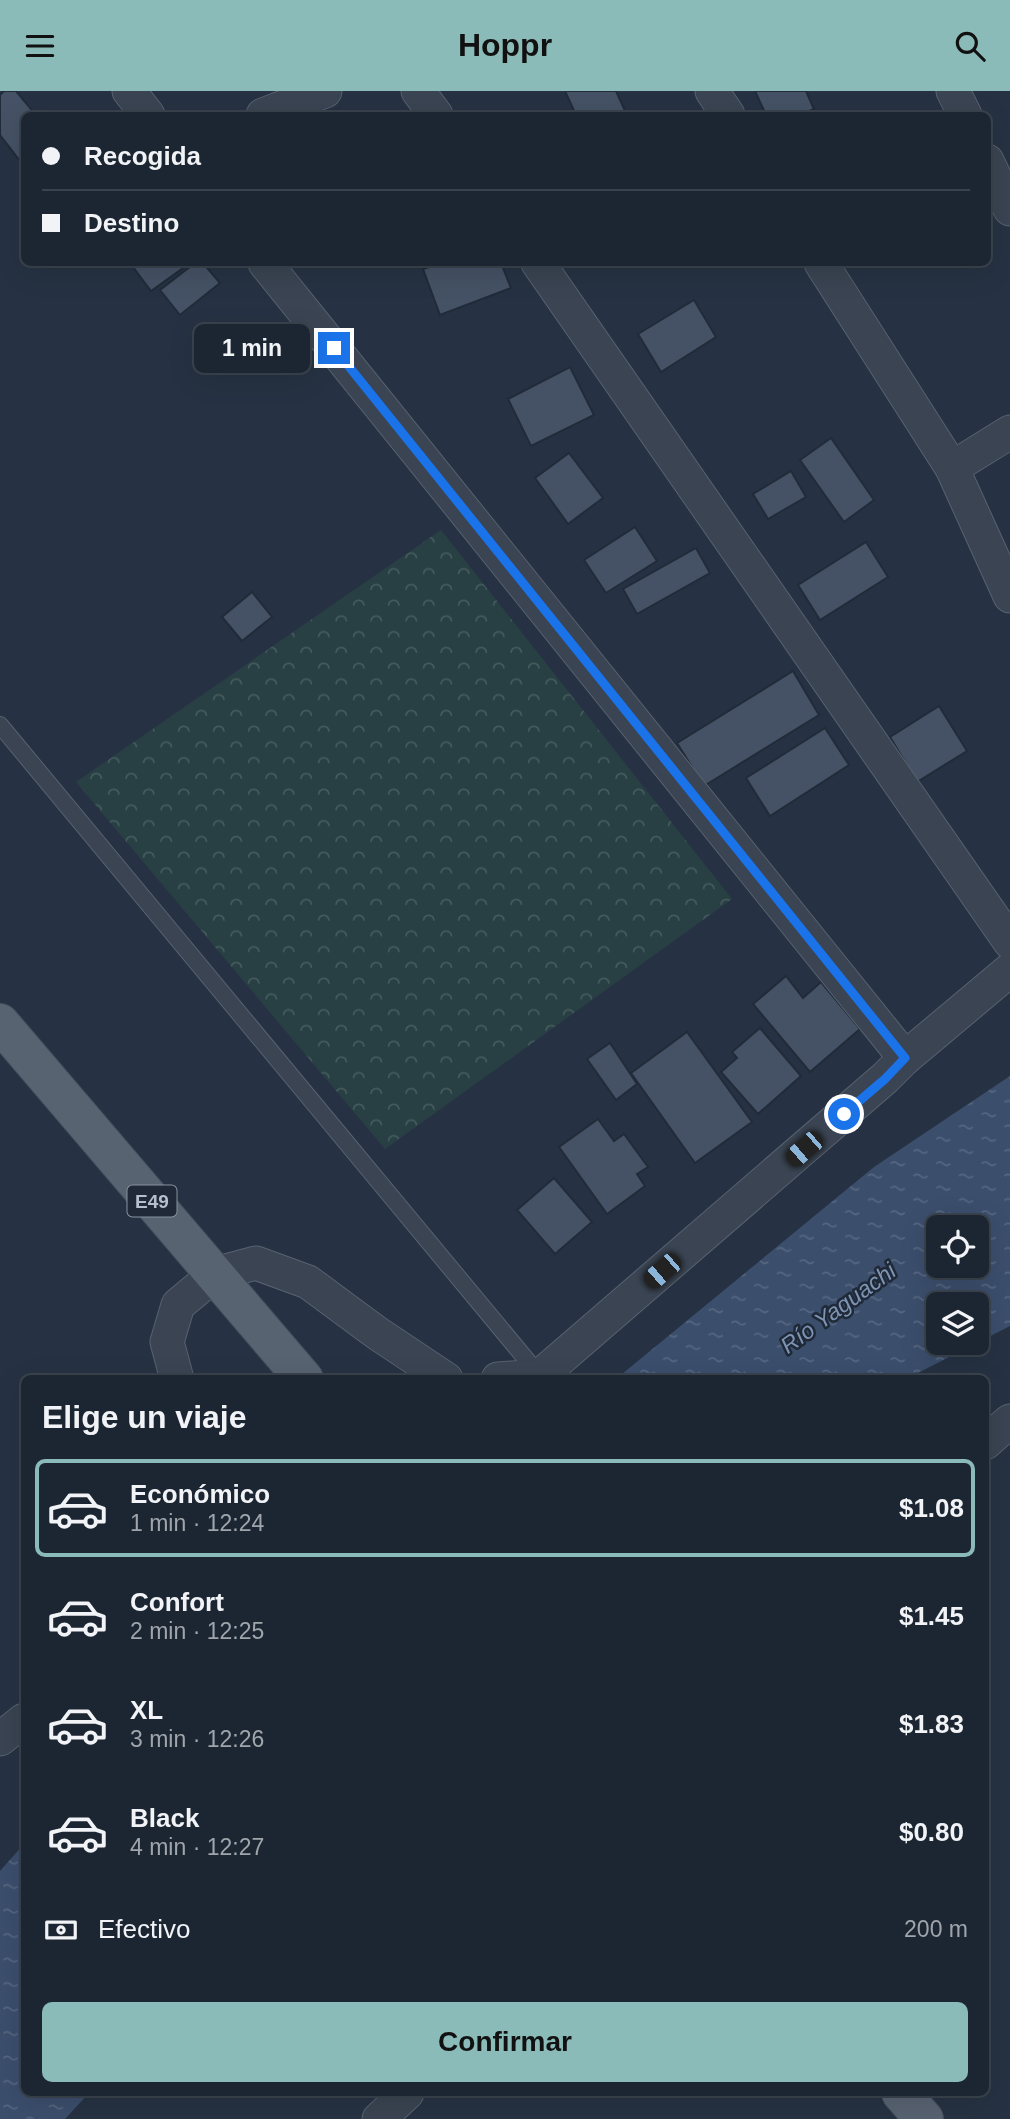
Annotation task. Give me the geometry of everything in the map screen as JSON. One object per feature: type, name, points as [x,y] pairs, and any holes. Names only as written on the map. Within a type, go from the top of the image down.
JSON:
[{"type":"main road","name":"E49","points":[[0,1023],[301,1375]]},
{"type":"main road","points":[[904,2096],[924,2119]]},
{"type":"street","points":[[129,91],[146,112]]},
{"type":"street","points":[[271,112],[325,91]]},
{"type":"street","points":[[418,91],[434,112]]},
{"type":"street","points":[[712,91],[725,112]]},
{"type":"street","points":[[953,91],[964,112]]},
{"type":"street","points":[[991,169],[1010,209]]},
{"type":"street","points":[[267,266],[905,1058]]},
{"type":"street","points":[[540,266],[1010,942]]},
{"type":"street","points":[[823,266],[952,468],[1010,596]]},
{"type":"street","points":[[952,468],[1010,432]]},
{"type":"street","points":[[541,1375],[1010,970]]},
{"type":"street","points":[[176,1375],[167,1342],[178,1305],[215,1274],[256,1263],[308,1282],[440,1375]]},
{"type":"street","points":[[989,1439],[1010,1421]]},
{"type":"street","points":[[0,1739],[21,1722]]},
{"type":"street","points":[[379,2119],[404,2096]]},
{"type":"lane","points":[[0,725],[539,1375]]},
{"type":"green space","points":[[441,530],[732,899],[385,1149],[76,782]]},
{"type":"water","name":"Río Yaguachi","points":[[1010,1076],[1010,1326],[989,1337],[989,1292],[926,1292],[926,1355],[953,1355],[914,1375],[621,1375],[874,1167]]},
{"type":"water","points":[[21,1847],[21,2096],[86,2096],[65,2119],[0,2119],[0,1871]]},
{"type":"building","points":[[4,91],[16,91],[34,112],[21,112],[21,162],[0,135],[0,95]]},
{"type":"building","points":[[565,91],[616,91],[626,112],[575,112]]},
{"type":"building","points":[[755,91],[806,91],[814,109],[807,112],[765,112]]},
{"type":"building","points":[[132,266],[186,266],[151,291]]},
{"type":"building","points":[[191,266],[206,266],[220,283],[180,315],[160,290]]},
{"type":"building","points":[[432,266],[502,266],[511,288],[440,315],[423,269]]},
{"type":"building","points":[[694,300],[716,337],[661,372],[638,334]]},
{"type":"building","points":[[570,367],[594,415],[531,446],[508,399]]},
{"type":"building","points":[[831,438],[874,500],[844,522],[800,460]]},
{"type":"building","points":[[569,453],[603,498],[568,524],[535,478]]},
{"type":"building","points":[[791,471],[806,497],[768,519],[753,494]]},
{"type":"building","points":[[635,527],[657,561],[606,593],[584,560]]},
{"type":"building","points":[[866,542],[888,577],[820,620],[798,585]]},
{"type":"building","points":[[696,548],[710,573],[637,614],[623,589]]},
{"type":"building","points":[[252,592],[272,617],[242,641],[222,617]]},
{"type":"building","points":[[793,671],[819,715],[704,786],[677,743]]},
{"type":"building","points":[[939,706],[967,751],[917,782],[890,737]]},
{"type":"building","points":[[825,728],[849,765],[770,816],[746,778]]},
{"type":"building","points":[[786,976],[803,998],[821,982],[860,1029],[810,1072],[753,1004]]},
{"type":"building","points":[[760,1028],[801,1076],[758,1114],[721,1072],[737,1058],[732,1052]]},
{"type":"building","points":[[687,1032],[752,1122],[695,1163],[631,1073]]},
{"type":"building","points":[[610,1043],[637,1084],[616,1100],[587,1059]]},
{"type":"building","points":[[598,1119],[614,1141],[624,1134],[648,1167],[637,1174],[645,1186],[607,1214],[559,1147]]},
{"type":"building","points":[[554,1178],[592,1222],[555,1254],[517,1210]]},
{"type":"route","points":[[334,348],[905,1058],[844,1114]]}]
